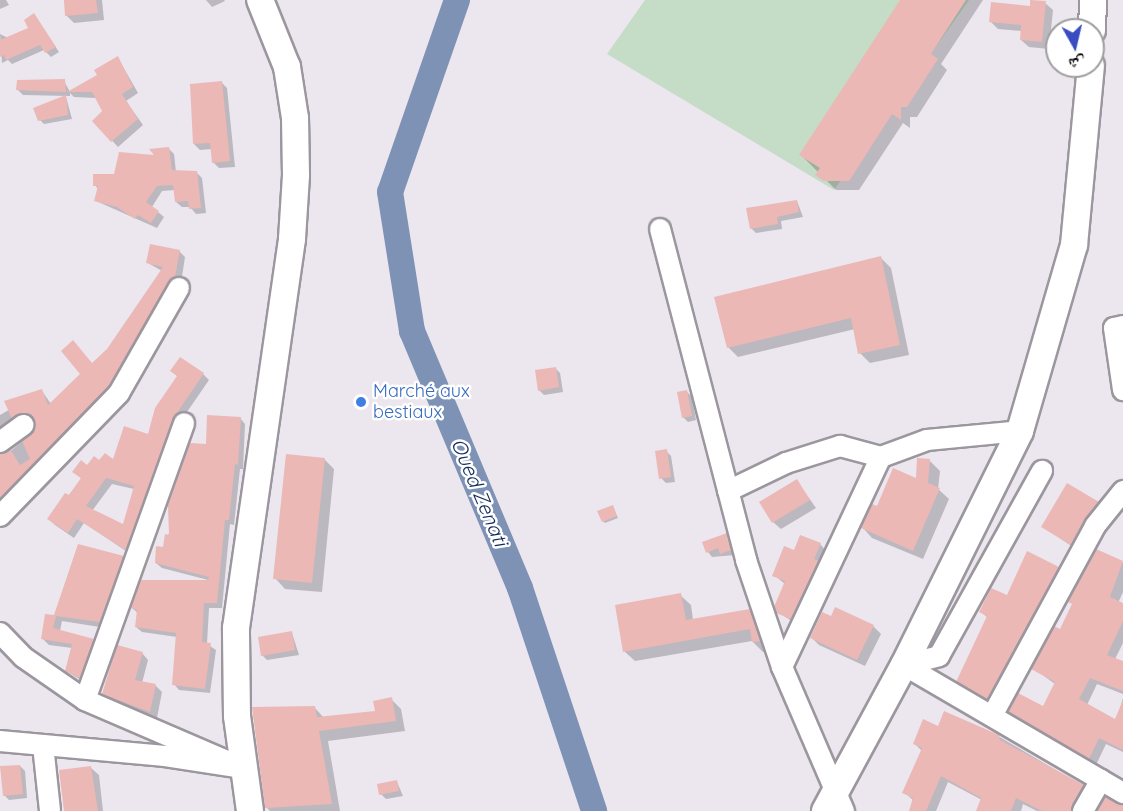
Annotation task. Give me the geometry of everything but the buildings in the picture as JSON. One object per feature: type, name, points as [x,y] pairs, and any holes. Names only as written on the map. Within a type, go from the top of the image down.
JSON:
[{"type":"main road","points":[[250,811],[233,671],[236,628],[292,238],[296,175],[295,118],[287,67],[260,0]]},
{"type":"main road","points":[[1092,18],[1093,0]]},
{"type":"main road","points":[[835,805],[1020,431],[1074,245],[1090,78]]},
{"type":"street","points":[[660,229],[746,560],[835,805]]},
{"type":"street","points":[[0,516],[119,393],[179,288]]},
{"type":"street","points":[[1123,326],[1114,328],[1123,390]]},
{"type":"street","points":[[85,700],[184,423]]},
{"type":"street","points":[[0,442],[23,425]]},
{"type":"street","points":[[728,491],[786,463],[840,446],[880,457],[927,440],[1020,431]]},
{"type":"street","points":[[783,667],[880,457]]},
{"type":"street","points":[[904,664],[939,656],[1042,471]]},
{"type":"street","points":[[992,716],[1095,526],[1123,491]]},
{"type":"street","points":[[0,634],[23,657],[85,700],[243,768]]},
{"type":"street","points":[[904,664],[1123,793]]},
{"type":"street","points":[[0,741],[165,756],[243,768]]},
{"type":"street","points":[[43,745],[50,811]]},
{"type":"street","points":[[1083,811],[1101,780]]},
{"type":"green space","points":[[645,0],[969,0],[834,190],[607,54]]},
{"type":"waterway","name":"Oued Zenati","points":[[457,0],[390,192],[412,331],[520,588],[594,811]]},
{"type":"place","name":"Marché aux bestiaux","points":[[361,402]]}]
